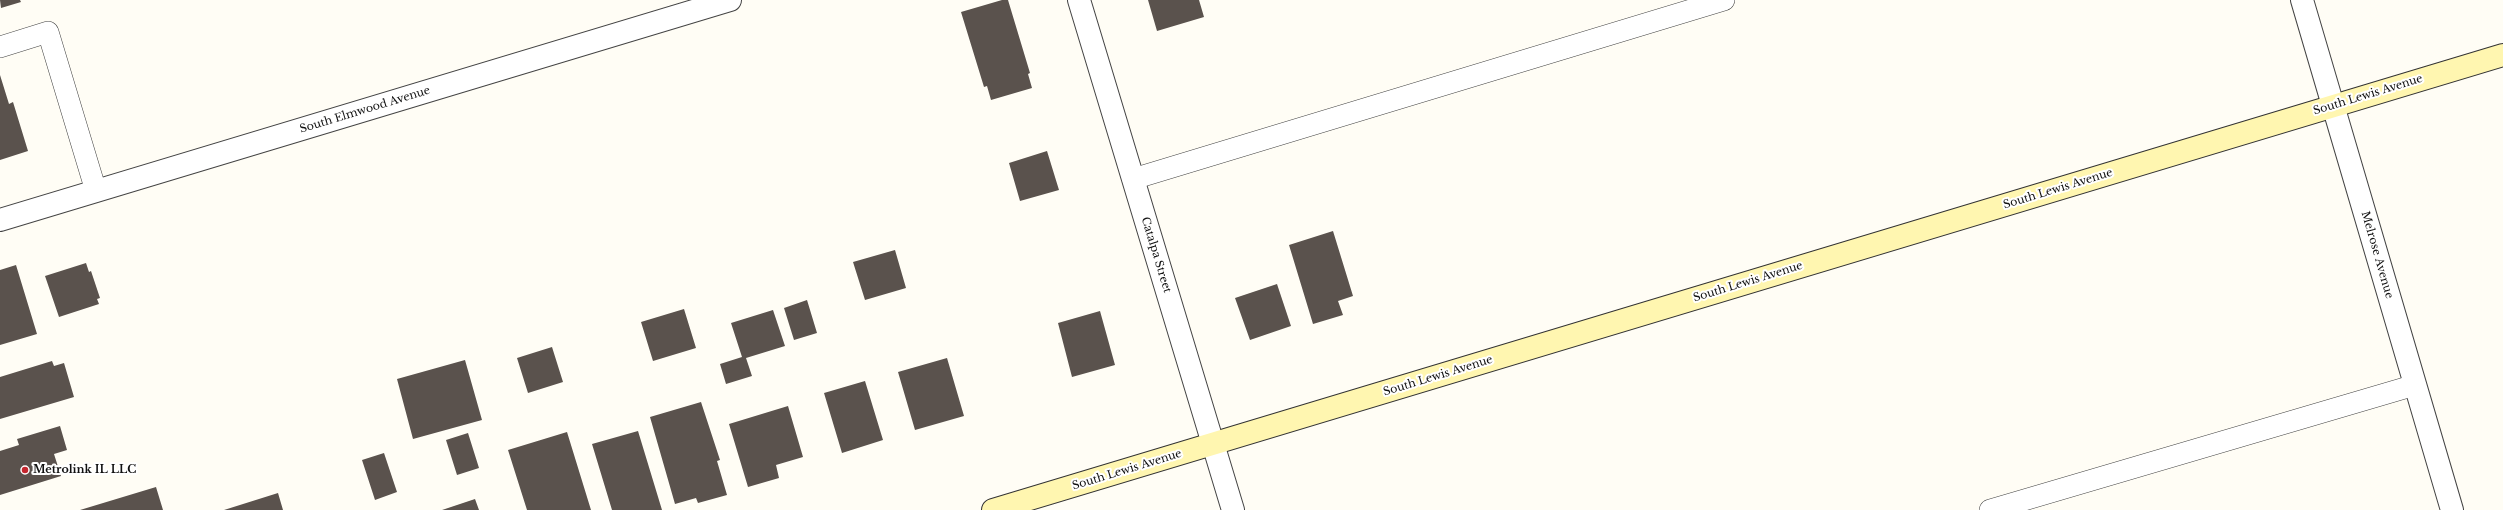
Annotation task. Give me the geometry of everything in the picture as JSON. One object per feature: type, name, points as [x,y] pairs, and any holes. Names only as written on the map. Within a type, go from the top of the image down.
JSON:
[{"type":"main road","name":"South Lewis Avenue","points":[[993,510],[2503,55]]},
{"type":"street","name":"South Elmwood Avenue","points":[[0,220],[730,0]]},
{"type":"street","name":"Catalpa Street","points":[[1079,0],[1233,510]]},
{"type":"street","name":"Melrose Avenue","points":[[2302,0],[2452,510]]},
{"type":"lane","points":[[1134,179],[1724,0]]},
{"type":"lane","points":[[0,47],[48,32],[96,191]]},
{"type":"lane","points":[[1990,510],[2415,385]]},
{"type":"building","points":[[0,0],[20,0],[21,2],[1,8]]},
{"type":"building","points":[[1002,0],[1008,0],[1030,73],[1028,74],[1032,88],[991,100],[987,86],[984,87],[961,12]]},
{"type":"building","points":[[1148,0],[1199,0],[1204,17],[1157,31]]},
{"type":"building","points":[[0,75],[9,104],[13,102],[28,151],[0,160]]},
{"type":"building","points":[[1047,151],[1059,190],[1020,201],[1009,163]]},
{"type":"building","points":[[1333,231],[1353,296],[1338,301],[1343,315],[1313,324],[1289,245]]},
{"type":"building","points":[[895,250],[906,288],[865,300],[853,262]]},
{"type":"building","points":[[86,263],[89,272],[91,271],[100,298],[97,299],[99,304],[59,317],[45,276]]},
{"type":"building","points":[[16,265],[37,334],[0,345],[0,270]]},
{"type":"building","points":[[1277,284],[1291,326],[1250,340],[1235,298]]},
{"type":"building","points":[[807,300],[817,333],[794,340],[784,308]]},
{"type":"building","points":[[684,309],[696,348],[653,361],[641,322]]},
{"type":"building","points":[[773,310],[785,346],[746,358],[752,376],[726,384],[720,364],[742,357],[731,323]]},
{"type":"building","points":[[1100,311],[1115,365],[1072,377],[1058,323]]},
{"type":"building","points":[[552,347],[563,382],[528,393],[517,358]]},
{"type":"building","points":[[947,358],[964,416],[915,430],[898,372]]},
{"type":"building","points":[[465,360],[482,420],[413,439],[397,379]]},
{"type":"building","points":[[52,361],[54,366],[64,363],[74,397],[0,419],[0,377]]},
{"type":"building","points":[[865,381],[883,440],[842,453],[824,393]]},
{"type":"building","points":[[701,402],[720,460],[717,461],[727,495],[698,503],[696,498],[675,504],[650,417]]},
{"type":"building","points":[[788,406],[803,457],[776,465],[779,478],[748,487],[729,424]]},
{"type":"building","points":[[60,426],[67,450],[54,454],[61,476],[0,495],[0,451],[19,445],[17,439]]},
{"type":"building","points":[[638,431],[662,510],[612,510],[592,444]]},
{"type":"building","points":[[567,432],[591,510],[527,510],[508,450]]},
{"type":"building","points":[[468,433],[479,468],[457,475],[446,440]]},
{"type":"building","points":[[384,453],[397,492],[375,500],[362,460]]},
{"type":"building","points":[[156,487],[163,510],[80,510]]},
{"type":"building","points":[[278,493],[283,510],[224,510]]},
{"type":"building","points":[[475,499],[479,510],[442,510]]},
{"type":"place","name":"Metrolink IL LLC","points":[[25,470]]}]
